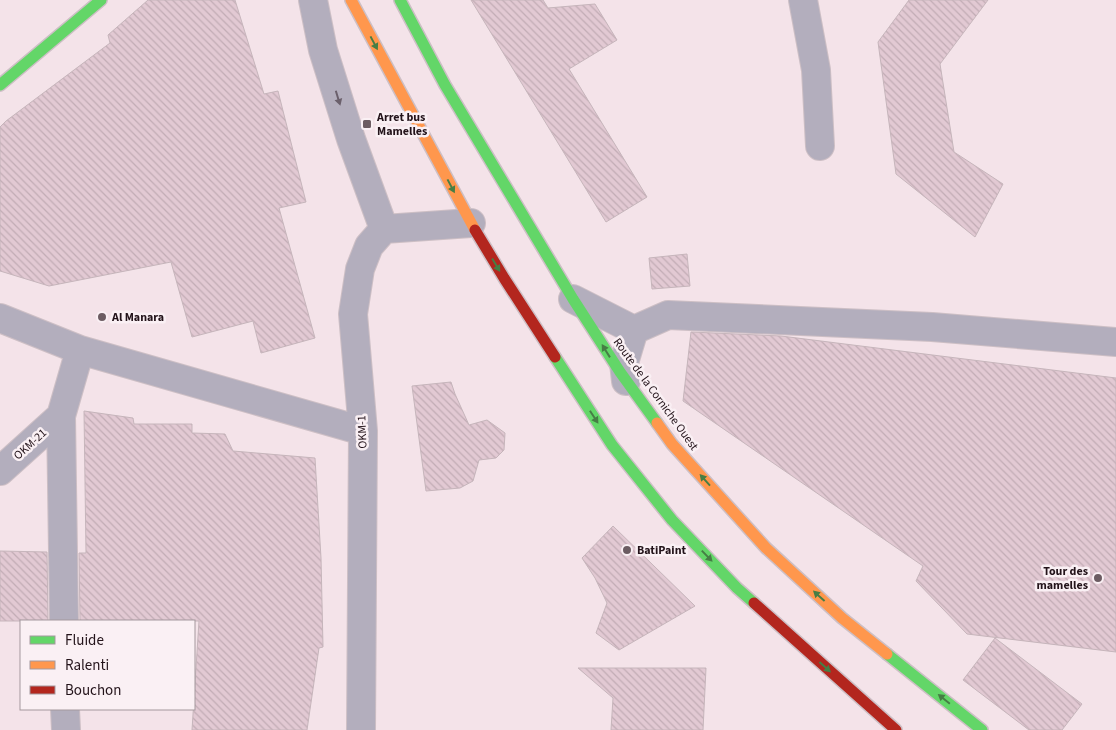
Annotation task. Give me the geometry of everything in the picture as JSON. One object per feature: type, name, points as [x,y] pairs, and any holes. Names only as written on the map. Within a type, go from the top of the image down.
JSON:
[{"type":"main road","points":[[0,85],[101,0]]},
{"type":"main road","points":[[351,0],[471,223],[504,278],[612,446],[672,520],[737,588],[896,730]]},
{"type":"main road","name":"Route de la Corniche Ouest","points":[[400,0],[445,85],[573,299],[626,381],[672,444],[766,548],[842,618],[982,730]]},
{"type":"street","points":[[313,0],[326,59],[351,139],[384,229],[471,223]]},
{"type":"street","points":[[802,0],[816,70],[820,146]]},
{"type":"street","name":"OKM-1","points":[[360,730],[362,431],[353,314],[360,269],[368,246],[384,229]]},
{"type":"street","points":[[573,299],[634,330]]},
{"type":"street","points":[[626,381],[624,363],[634,330],[668,315],[932,327],[1116,342]]},
{"type":"street","points":[[0,318],[80,350],[362,431]]},
{"type":"street","points":[[64,620],[61,416],[80,350]]},
{"type":"street","name":"OKM-21","points":[[0,471],[61,416]]},
{"type":"street","points":[[65,710],[66,730]]},
{"type":"building","points":[[148,0],[235,0],[264,94],[278,91],[306,202],[279,208],[315,338],[261,353],[253,321],[192,337],[171,262],[49,286],[0,271],[0,127],[110,43],[108,35]]},
{"type":"building","points":[[471,0],[543,0],[548,8],[595,4],[617,40],[569,69],[647,197],[606,222]]},
{"type":"building","points":[[909,0],[988,0],[940,64],[954,152],[1003,184],[975,237],[896,174],[878,42]]},
{"type":"building","points":[[687,254],[690,286],[652,289],[649,258]]},
{"type":"building","points":[[691,332],[781,336],[1116,378],[1116,652],[967,634],[916,581],[923,566],[683,401]]},
{"type":"building","points":[[451,382],[469,425],[487,420],[505,433],[504,450],[496,458],[479,460],[473,481],[460,488],[426,491],[412,386]]},
{"type":"building","points":[[84,411],[133,418],[134,424],[192,424],[192,433],[225,434],[233,451],[315,458],[321,558],[323,647],[319,648],[307,730],[192,730],[193,710],[195,710],[199,621],[80,620],[79,553],[86,553]]},
{"type":"building","points":[[613,526],[695,606],[619,650],[596,633],[607,603],[595,578],[582,558]]},
{"type":"building","points":[[0,551],[47,552],[48,620],[0,621]]},
{"type":"building","points":[[995,638],[1082,704],[1062,730],[1029,730],[963,680]]},
{"type":"building","points":[[578,668],[706,668],[703,730],[611,730],[613,698]]},
{"type":"traffic: fast","points":[[0,85],[101,0]]},
{"type":"traffic: fast","points":[[400,0],[445,85],[573,299],[620,372],[657,423]]},
{"type":"traffic: fast","points":[[555,357],[612,445],[672,520],[737,588],[754,603]]},
{"type":"traffic: fast","points":[[887,654],[982,730]]},
{"type":"traffic: slow","points":[[351,0],[475,230]]},
{"type":"traffic: slow","points":[[657,423],[672,444],[766,548],[842,618],[887,654]]},
{"type":"traffic: jam","points":[[475,230],[555,357]]},
{"type":"traffic: jam","points":[[754,603],[896,730]]},
{"type":"place","name":"Arret bus Mamelles","points":[[367,124]]},
{"type":"place","name":"Al Manara","points":[[102,317]]},
{"type":"place","name":"BatiPaint","points":[[627,550]]},
{"type":"place","name":"Tour des mamelles","points":[[1098,578]]}]
